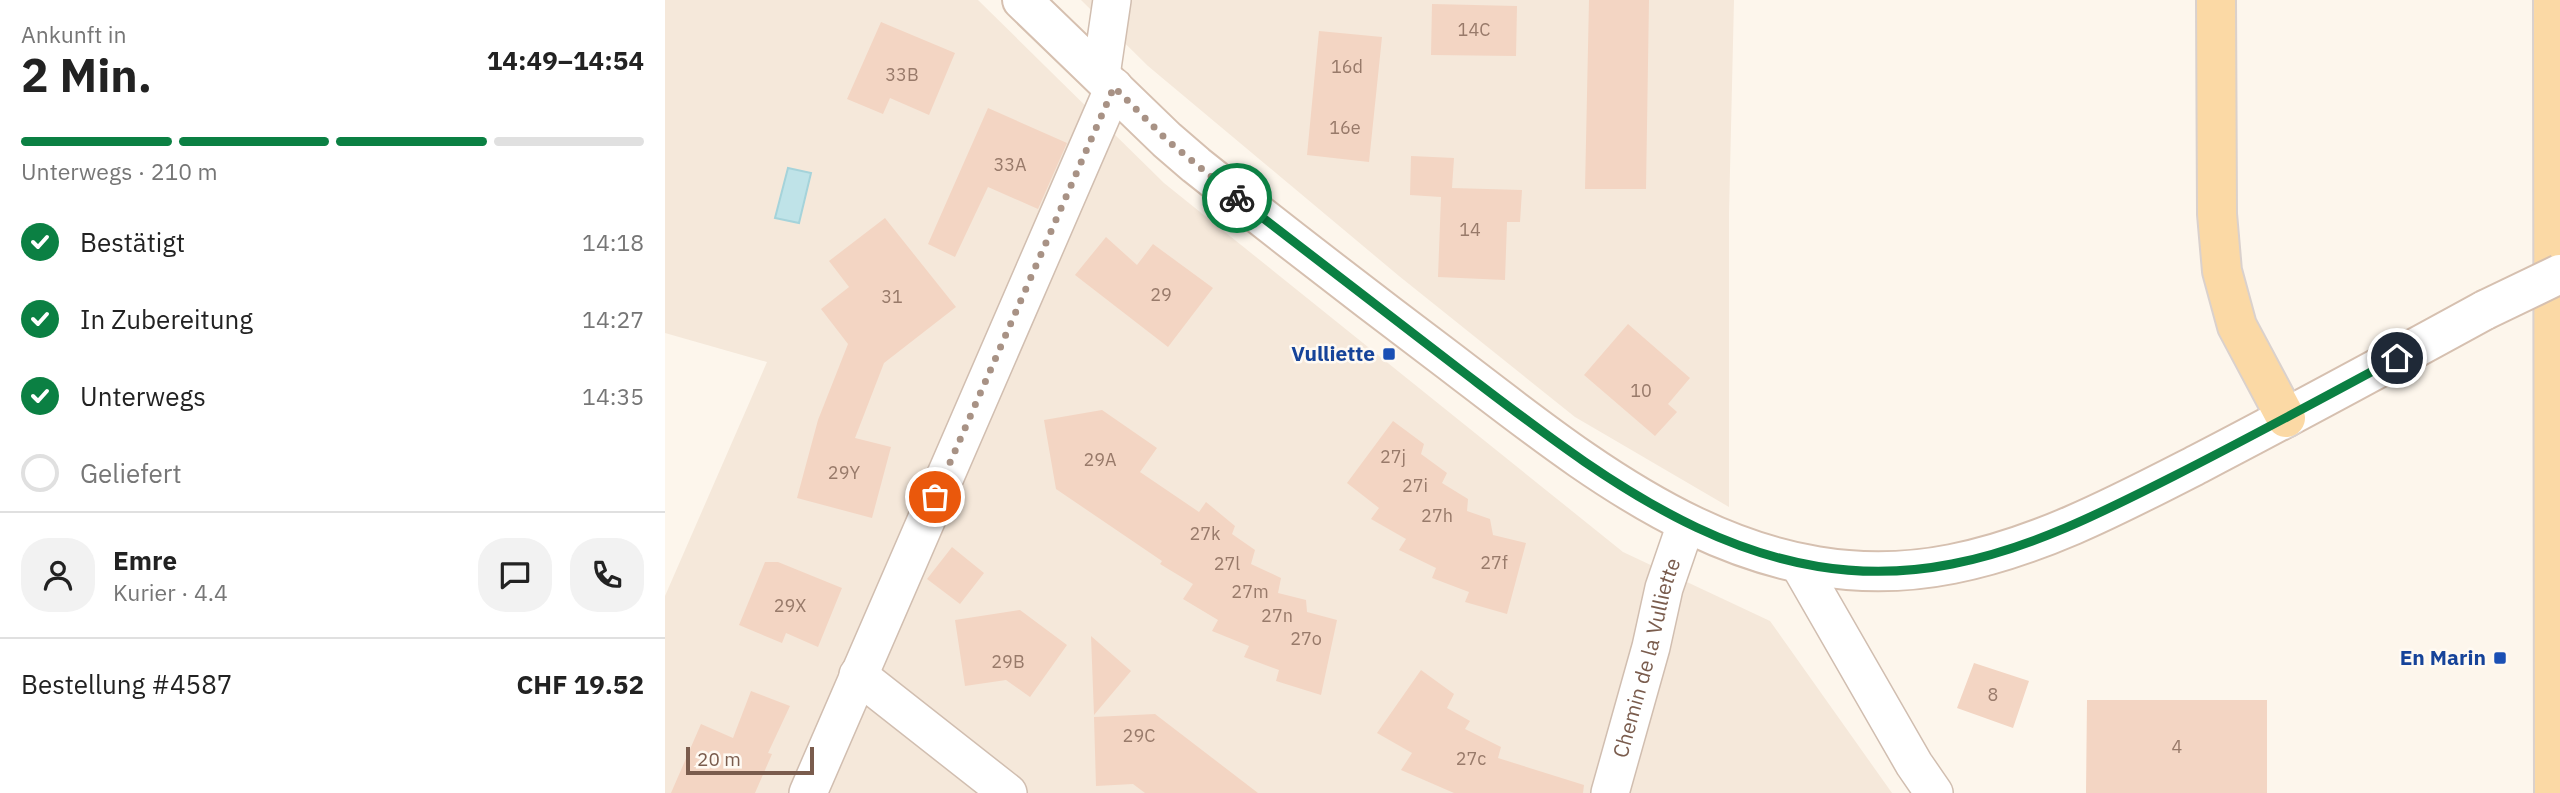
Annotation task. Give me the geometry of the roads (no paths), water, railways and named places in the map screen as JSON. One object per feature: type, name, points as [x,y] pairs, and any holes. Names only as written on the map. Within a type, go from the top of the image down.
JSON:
[{"type":"main road","points":[[1023,0],[1196,165],[1545,434],[1685,524],[1749,550],[1799,564],[1867,571],[1921,569],[1980,558],[2087,519],[2286,418],[2485,310],[2560,274]]},
{"type":"main road","points":[[2215,0],[2217,201],[2222,271],[2237,326],[2286,418]]},
{"type":"main road","points":[[2537,0],[2554,42]]},
{"type":"main road","points":[[2553,0],[2554,793]]},
{"type":"street","points":[[808,793],[1107,81],[1112,0]]},
{"type":"street","name":"Chemin de la Vulliette","points":[[1610,793],[1651,647],[1664,588],[1685,524]]},
{"type":"street","points":[[1799,564],[1914,764],[1934,793]]},
{"type":"street","points":[[858,675],[1009,793]]},
{"type":"water","points":[[788,168],[811,173],[799,223],[775,218]]},
{"type":"place","name":"Vulliette","points":[[1389,354]]},
{"type":"place","name":"En Marin","points":[[2500,658]]}]
